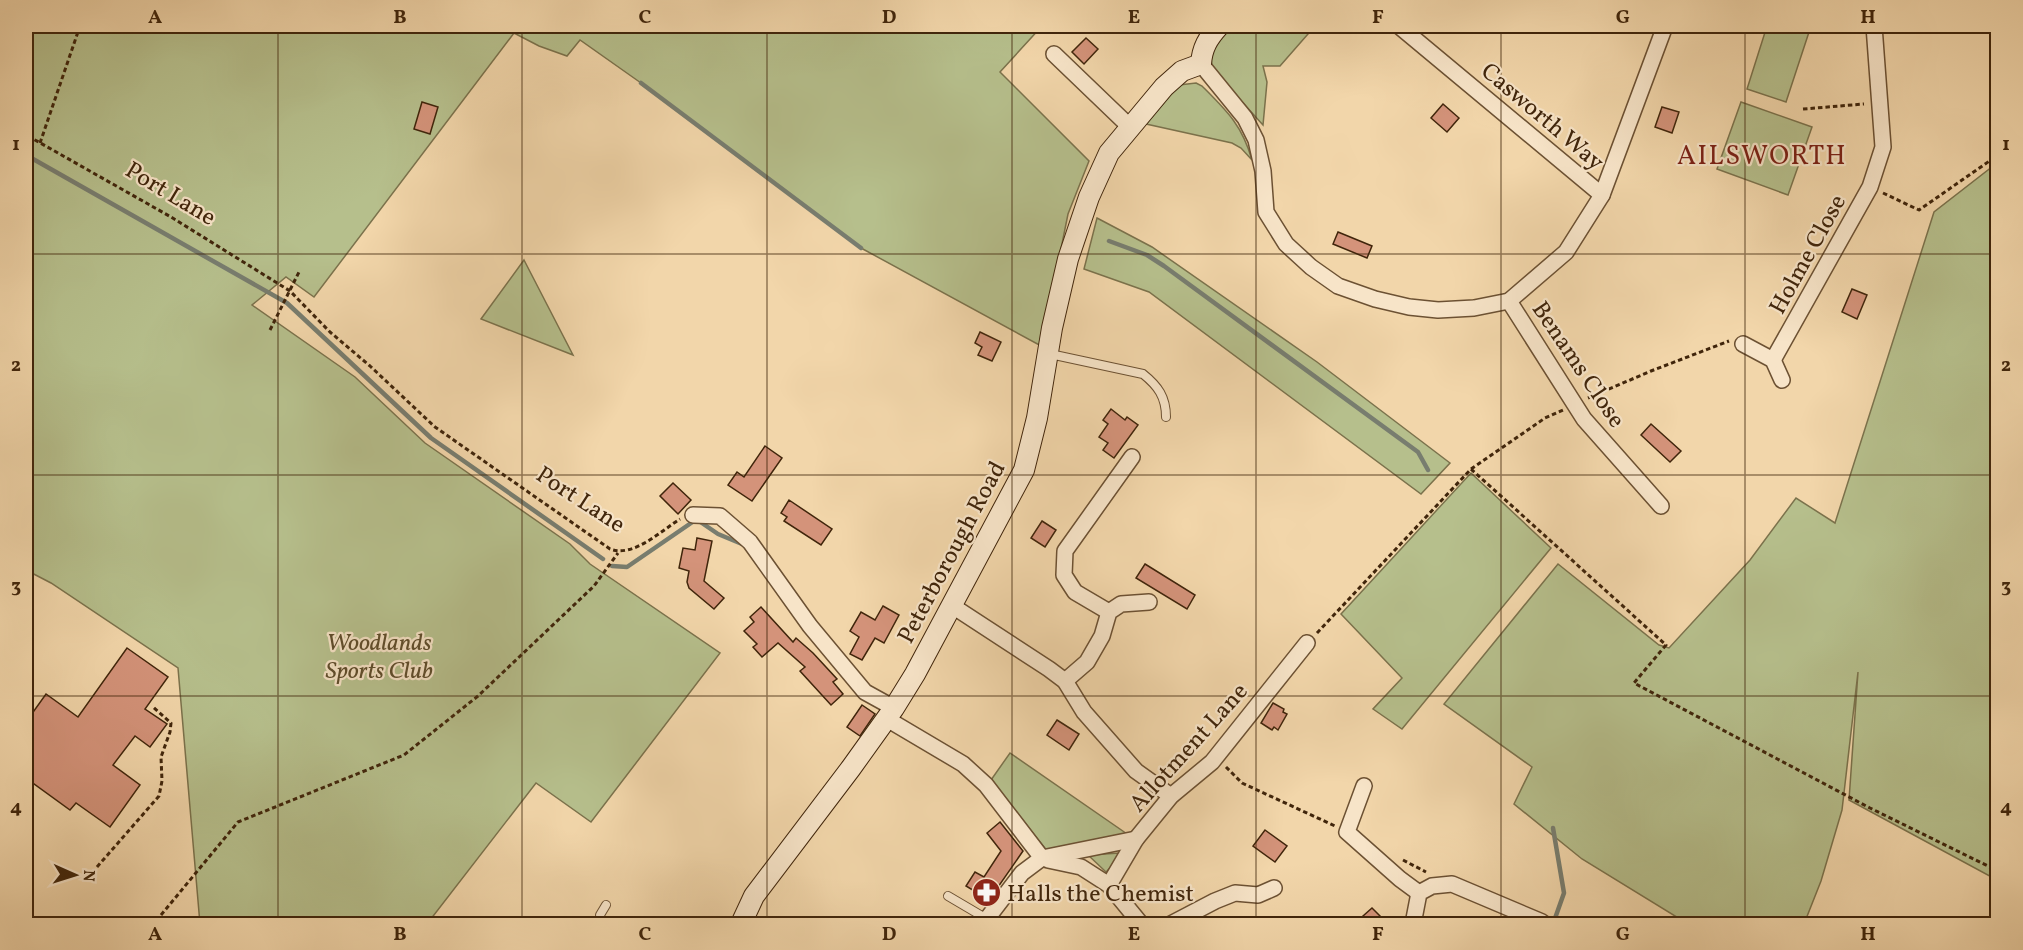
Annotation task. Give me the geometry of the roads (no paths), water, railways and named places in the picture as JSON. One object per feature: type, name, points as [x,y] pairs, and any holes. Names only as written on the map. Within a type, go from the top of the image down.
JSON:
[{"type":"street","points":[[1219,26],[1205,43],[1201,64],[1245,118],[1256,140],[1263,171],[1266,212],[1286,244],[1311,267],[1338,286],[1375,299],[1409,307],[1438,310],[1474,308],[1509,301],[1566,252],[1602,195],[1670,27]]},
{"type":"street","name":"Casworth Way","points":[[1399,26],[1602,195]]},
{"type":"street","name":"Holme Close","points":[[1773,360],[1870,187],[1882,147],[1874,26]]},
{"type":"street","points":[[1054,54],[1130,127]]},
{"type":"street","name":"Peterborough Road","points":[[741,924],[754,896],[890,713],[915,674],[1024,470],[1037,418],[1068,260],[1089,196],[1109,153],[1164,87],[1182,71],[1201,64]]},
{"type":"street","name":"Benams Close","points":[[1509,301],[1584,419],[1661,506]]},
{"type":"street","points":[[1743,344],[1773,360],[1782,380]]},
{"type":"street","points":[[1109,612],[1075,592],[1064,575],[1065,550],[1132,457]]},
{"type":"street","points":[[693,514],[720,516],[750,542],[810,626],[865,692],[890,713],[963,764],[986,785],[1042,858],[1081,867],[1109,885],[1141,924]]},
{"type":"street","points":[[1065,681],[1087,662],[1102,636],[1109,612],[1122,604],[1149,602]]},
{"type":"street","points":[[951,605],[1065,681],[1084,712],[1136,771],[1171,796]]},
{"type":"street","name":"Allotment Lane","points":[[1109,885],[1136,839],[1171,796],[1216,757],[1307,643]]},
{"type":"street","points":[[1364,786],[1347,832],[1419,893]]},
{"type":"street","points":[[985,922],[1022,873],[1042,858],[1136,839]]},
{"type":"street","points":[[1419,893],[1432,886],[1452,884],[1542,922]]},
{"type":"street","points":[[1171,924],[1235,893],[1258,895],[1274,888]]},
{"type":"street","points":[[1413,924],[1419,893]]},
{"type":"lane","points":[[1048,354],[1143,374],[1155,384],[1162,395],[1166,417]]},
{"type":"lane","points":[[948,896],[985,922]]},
{"type":"lane","points":[[602,924],[600,915],[606,905]]},
{"type":"waterway","points":[[641,83],[861,248]]},
{"type":"waterway","points":[[26,155],[287,303],[431,438],[603,559]]},
{"type":"waterway","points":[[1109,241],[1147,255],[1164,266],[1418,452],[1428,470]]},
{"type":"waterway","points":[[612,566],[627,567],[694,521],[699,521],[718,534],[742,544]]},
{"type":"waterway","points":[[1553,828],[1564,893],[1553,924]]},
{"type":"place","name":"Halls the Chemist","points":[[986,893]]},
{"type":"district","name":"AILSWORTH","points":[[1762,155]]},
{"type":"park label","name":"Woodlands Sports Club","points":[[379,656]]}]
